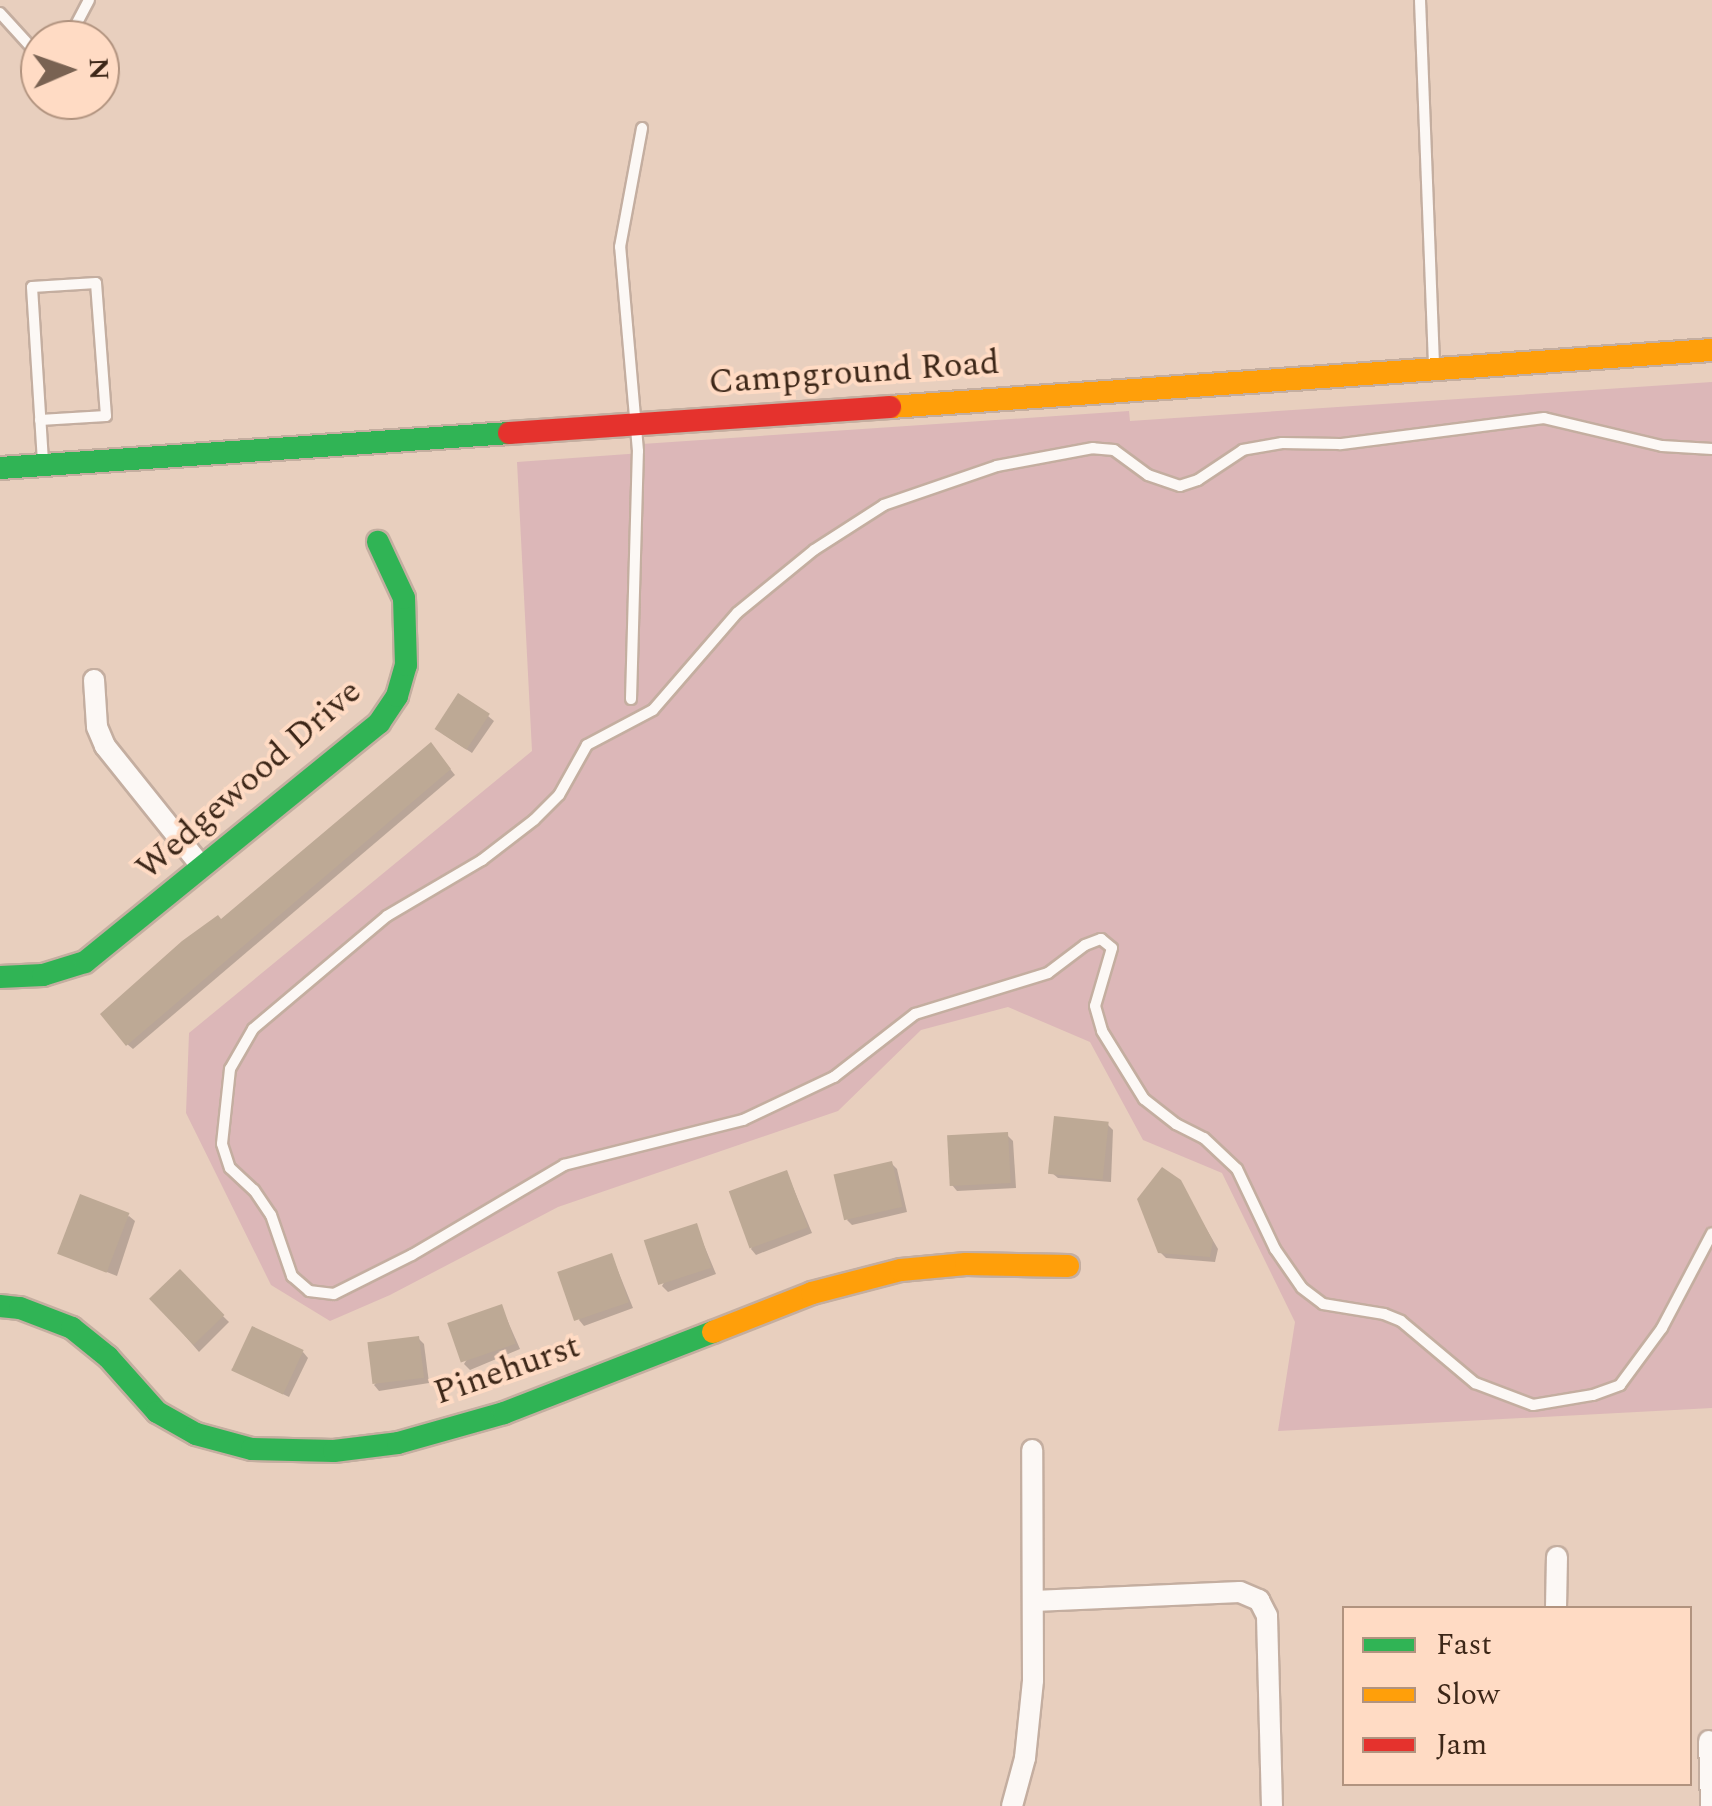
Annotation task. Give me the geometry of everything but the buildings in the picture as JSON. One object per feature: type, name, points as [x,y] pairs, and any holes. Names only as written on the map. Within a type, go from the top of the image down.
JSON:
[{"type":"street","name":"Campground Road","points":[[0,468],[1712,350]]},
{"type":"street","name":"Wedgewood Drive","points":[[0,977],[42,975],[84,962],[379,723],[398,696],[406,665],[404,598],[378,542]]},
{"type":"street","points":[[94,680],[97,728],[105,746],[201,866]]},
{"type":"street","name":"Pinehurst","points":[[0,1306],[20,1308],[72,1328],[108,1358],[157,1412],[196,1434],[252,1448],[334,1452],[398,1443],[504,1414],[812,1294],[901,1270],[966,1264],[1068,1266]]},
{"type":"street","points":[[1012,1806],[1024,1758],[1033,1680],[1032,1450]]},
{"type":"street","points":[[1556,1606],[1557,1556]]},
{"type":"street","points":[[1034,1601],[1240,1592],[1259,1600],[1267,1616],[1272,1806]]},
{"type":"street","points":[[1703,1741],[1711,1806]]},
{"type":"lane","points":[[1420,0],[1434,368]]},
{"type":"lane","points":[[0,13],[20,35]]},
{"type":"lane","points":[[632,699],[638,552],[635,422],[620,247],[642,128]]},
{"type":"lane","points":[[40,420],[106,416],[96,283],[32,287],[40,420],[43,465]]},
{"type":"lane","points":[[1712,449],[1662,446],[1576,422],[1544,418],[1340,444],[1282,444],[1243,450],[1198,480],[1180,486],[1148,475],[1114,450],[1075,450],[997,466],[884,505],[814,550],[738,613],[653,710],[586,745],[559,795],[534,820],[482,860],[387,916],[253,1029],[230,1069],[222,1144],[230,1168],[254,1190],[271,1215],[297,1282],[317,1294],[334,1294],[412,1254],[564,1165],[743,1120],[834,1077],[915,1014],[1048,972],[1101,939],[1112,948],[1095,1006],[1102,1031],[1144,1099],[1176,1124],[1204,1138],[1238,1169],[1275,1250],[1302,1288],[1323,1304],[1384,1314],[1401,1322],[1475,1383],[1533,1405],[1593,1395],[1620,1384],[1662,1328],[1712,1233]]},
{"type":"shaded area","points":[[1712,382],[1712,1408],[1278,1431],[1295,1322],[1222,1173],[1143,1140],[1090,1042],[1008,1007],[921,1030],[838,1111],[558,1207],[390,1295],[330,1321],[271,1285],[186,1113],[189,1033],[532,751],[517,462],[642,453],[642,444],[1129,411],[1130,421]]},
{"type":"traffic: fast","points":[[0,468],[509,433]]},
{"type":"traffic: fast","points":[[0,977],[43,975],[85,962],[379,723],[397,696],[406,665],[404,598],[378,542]]},
{"type":"traffic: fast","points":[[0,1306],[20,1308],[72,1328],[108,1357],[157,1412],[196,1434],[252,1449],[334,1451],[398,1443],[504,1413],[713,1332]]},
{"type":"traffic: slow","points":[[890,407],[1712,350]]},
{"type":"traffic: slow","points":[[713,1332],[812,1293],[901,1270],[966,1264],[1068,1266]]},
{"type":"traffic: jam","points":[[509,433],[890,407]]}]
